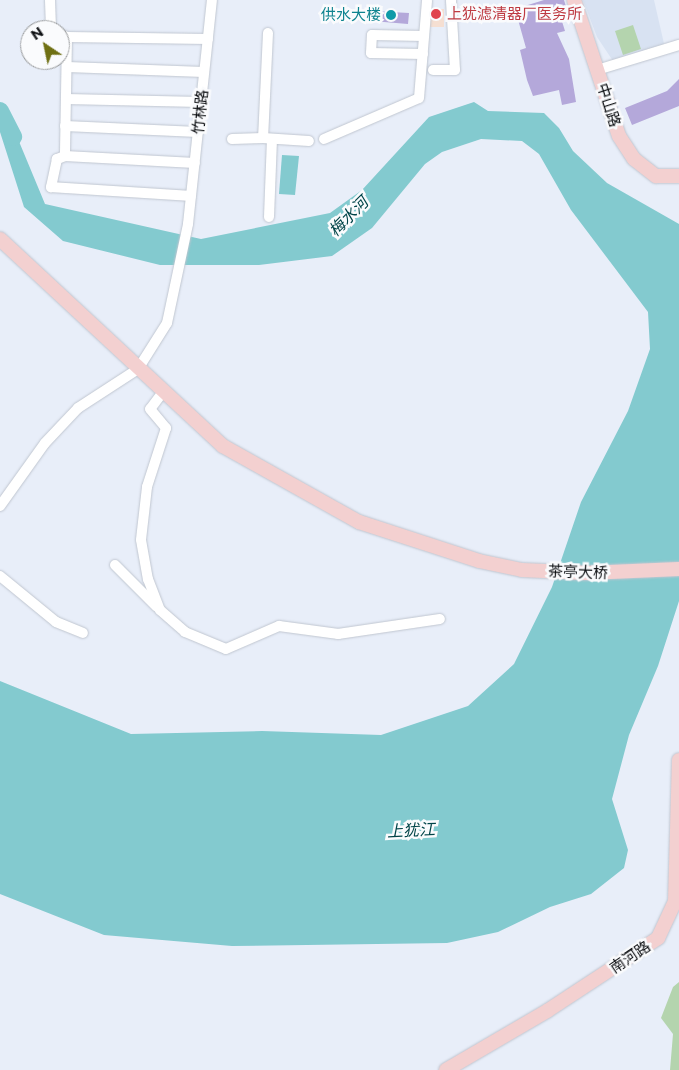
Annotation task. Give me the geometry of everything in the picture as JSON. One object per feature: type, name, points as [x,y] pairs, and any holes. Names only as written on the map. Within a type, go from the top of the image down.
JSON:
[{"type":"main road","name":"中山路","points":[[574,0],[619,136],[634,159],[656,176],[679,176]]},
{"type":"main road","name":"茶亭大桥","points":[[0,239],[223,446],[359,522],[479,561],[522,570],[587,573],[679,569]]},
{"type":"main road","name":"南河路","points":[[446,1070],[547,1011],[658,938],[675,902],[679,760]]},
{"type":"street","points":[[50,0],[51,20]]},
{"type":"street","name":"竹林路","points":[[138,369],[167,323],[180,272],[188,224],[212,0]]},
{"type":"street","points":[[324,139],[420,98],[427,0]]},
{"type":"street","points":[[433,70],[455,70],[451,0]]},
{"type":"street","points":[[268,33],[267,139],[269,217]]},
{"type":"street","points":[[423,54],[371,53],[372,35],[424,36]]},
{"type":"street","points":[[70,36],[208,39]]},
{"type":"street","points":[[597,70],[679,45]]},
{"type":"street","points":[[70,67],[204,72]]},
{"type":"street","points":[[65,156],[67,70]]},
{"type":"street","points":[[66,99],[201,102]]},
{"type":"street","points":[[65,126],[198,132]]},
{"type":"street","points":[[232,139],[309,141]]},
{"type":"street","points":[[191,196],[51,188],[56,158],[65,156],[195,163]]},
{"type":"street","points":[[0,506],[45,443],[78,408],[138,369]]},
{"type":"street","points":[[160,610],[148,579],[141,540],[148,487],[166,428],[150,409],[163,392]]},
{"type":"street","points":[[115,565],[185,632],[226,649],[279,626],[338,634],[440,619]]},
{"type":"street","points":[[0,576],[56,622],[83,633]]},
{"type":"shaded area","points":[[583,0],[654,0],[665,48],[613,61],[597,37]]},
{"type":"shaded area","name":"上犹滤清器厂医务所","points":[[428,9],[444,9],[444,27],[428,27]]},
{"type":"green space","points":[[633,25],[641,49],[623,55],[615,31]]},
{"type":"green space","points":[[679,982],[679,1070],[670,1070],[673,1034],[661,1018],[673,987]]},
{"type":"water","name":"上犹江","points":[[474,102],[488,111],[544,113],[559,128],[573,151],[607,183],[679,224],[679,601],[658,666],[629,735],[612,799],[628,850],[624,868],[591,894],[550,907],[498,932],[447,943],[232,946],[104,935],[0,894],[0,681],[131,734],[262,731],[381,735],[468,706],[514,664],[552,587],[581,502],[628,411],[650,349],[648,312],[571,210],[539,154],[522,141],[481,139],[442,152],[425,164],[372,228],[332,256],[259,265],[160,265],[63,241],[24,207],[0,132],[0,118],[8,115],[45,204],[201,239],[330,213],[362,190],[429,117]]},
{"type":"water","points":[[282,155],[299,156],[295,195],[279,194]]},
{"type":"building","points":[[544,0],[564,0],[568,13],[560,15],[565,31],[557,33],[569,59],[576,102],[562,105],[559,90],[533,96],[527,80],[520,50],[526,48],[515,9]]},
{"type":"building","name":"供水大楼","points":[[373,11],[409,13],[408,24],[372,21]]},
{"type":"building","points":[[679,79],[679,106],[632,125],[625,108],[667,91]]},
{"type":"waterway","name":"梅水河","points":[[0,111],[13,137]]},
{"type":"place","name":"上犹滤清器厂医务所","points":[[436,14]]},
{"type":"place","name":"供水大楼","points":[[391,15]]}]
